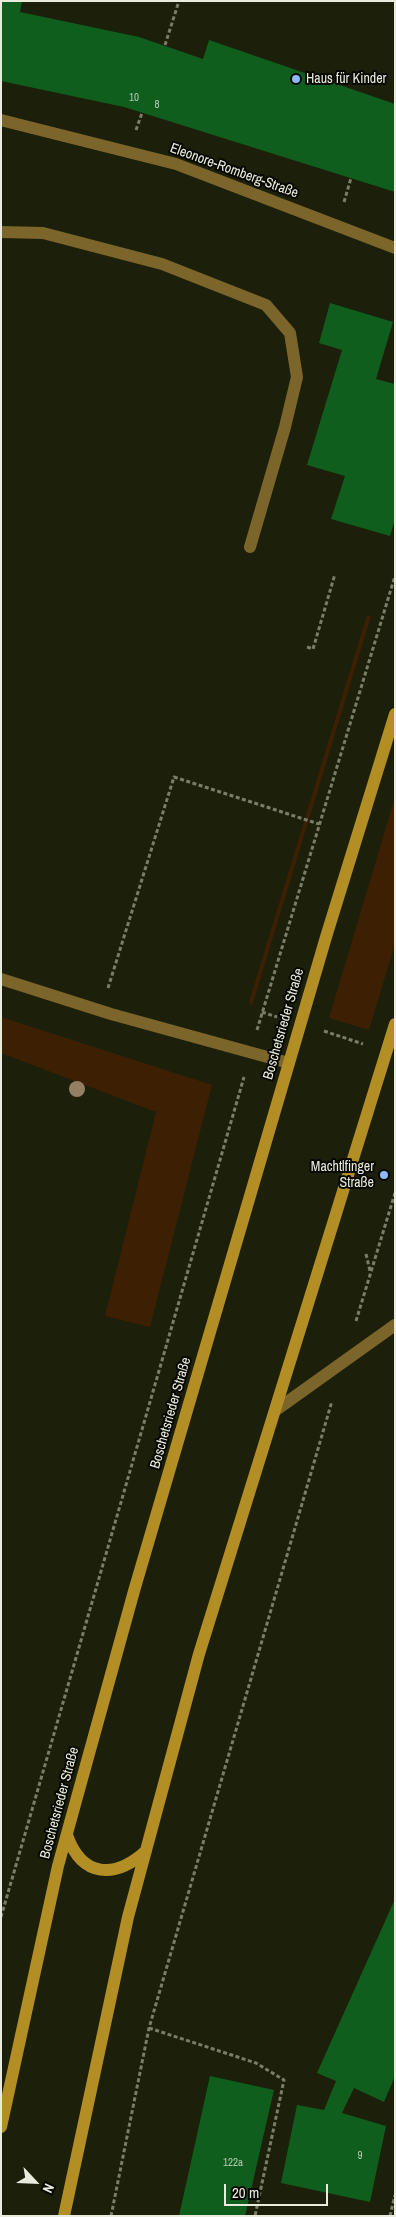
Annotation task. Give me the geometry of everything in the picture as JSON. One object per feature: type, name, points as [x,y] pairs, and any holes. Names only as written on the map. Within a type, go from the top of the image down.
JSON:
[{"type":"main road","name":"Boschetsrieder Straße","points":[[1,2127],[67,1835],[134,1591],[300,1024],[395,714]]},
{"type":"main road","points":[[64,2216],[128,1918],[199,1654],[395,1024]]},
{"type":"main road","points":[[67,1835],[71,1847],[78,1856],[88,1864],[108,1871],[125,1867],[146,1851]]},
{"type":"street","name":"Eleonore-Romberg-Straße","points":[[1,120],[176,164],[395,248]]},
{"type":"street","points":[[1,232],[43,233],[162,264],[266,305],[290,333],[297,378],[285,428],[250,547]]},
{"type":"street","points":[[1,979],[101,1010],[289,1063]]},
{"type":"street","points":[[276,1410],[395,1325]]},
{"type":"path","points":[[164,45],[179,1]]},
{"type":"path","points":[[307,647],[313,648],[335,574]]},
{"type":"path","points":[[1,1917],[262,1012],[395,576]]},
{"type":"path","points":[[101,1010],[174,777],[319,824]]},
{"type":"path","points":[[262,1012],[387,1051]]},
{"type":"path","points":[[112,2216],[149,2028],[395,1192]]},
{"type":"path","points":[[366,1254],[370,1273]]},
{"type":"path","points":[[149,2028],[256,2064],[284,2080],[256,2216]]},
{"type":"path","points":[[390,2216],[395,2195]]},
{"type":"shaded area","points":[[367,615],[371,616],[252,1006],[249,1002]]},
{"type":"shaded area","points":[[395,797],[395,944],[369,1030],[329,1018]]},
{"type":"shaded area","points":[[1,1017],[212,1085],[150,1327],[105,1316],[156,1112],[1,1053]]},
{"type":"building","points":[[1,1],[22,1],[20,12],[139,37],[203,59],[209,40],[395,104],[395,192],[124,107],[1,81]]},
{"type":"building","points":[[330,303],[393,322],[376,379],[395,384],[395,519],[390,536],[331,519],[345,476],[307,465],[342,350],[319,343]]},
{"type":"building","points":[[395,1899],[395,2076],[384,2102],[354,2088],[342,2113],[386,2126],[370,2202],[281,2183],[297,2105],[324,2110],[336,2081],[317,2073]]},
{"type":"building","points":[[210,2076],[274,2090],[245,2216],[179,2216]]},
{"type":"place","name":"Haus für Kinder","points":[[296,79]]},
{"type":"place","name":"Machtlfinger Straße","points":[[384,1175]]}]
